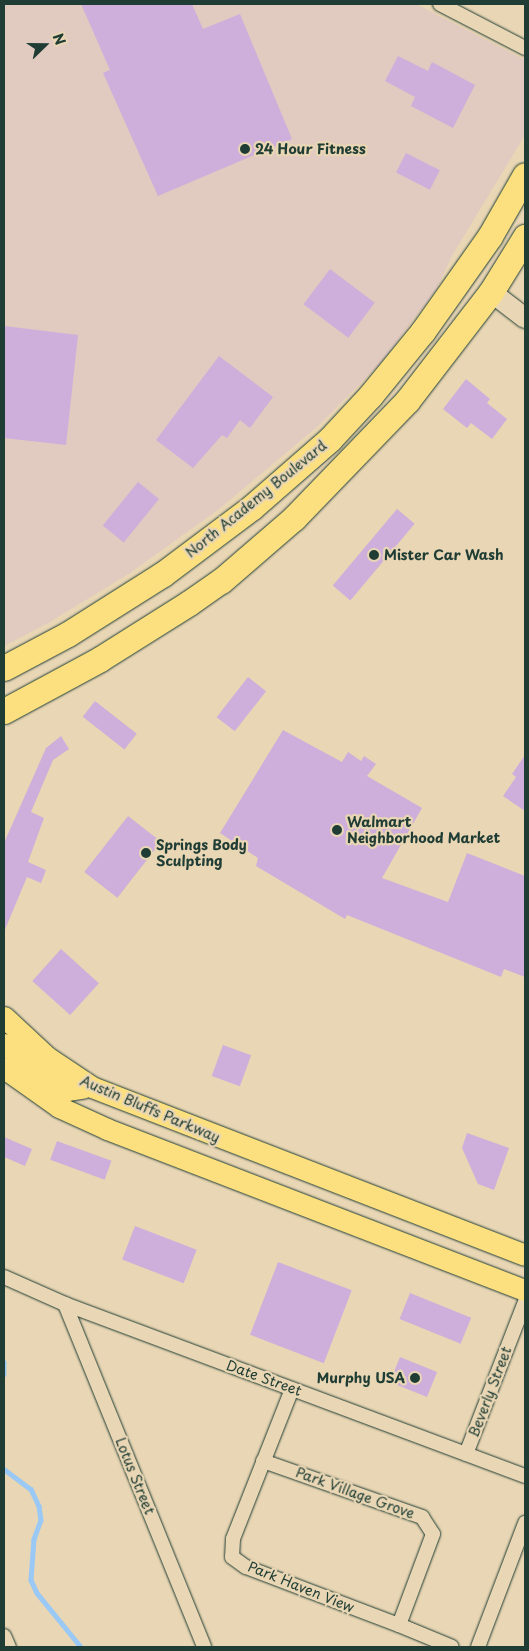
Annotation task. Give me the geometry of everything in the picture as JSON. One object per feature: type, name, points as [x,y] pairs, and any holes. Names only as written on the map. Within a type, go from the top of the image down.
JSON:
[{"type":"highway","name":"North Academy Boulevard","points":[[4,668],[68,634],[163,574],[251,508],[330,439],[370,396],[459,282],[525,175]]},
{"type":"highway","points":[[491,292],[494,258],[525,207]]},
{"type":"highway","points":[[4,711],[100,659],[220,581],[334,480],[408,401],[491,292],[525,237]]},
{"type":"highway","points":[[408,401],[410,373],[463,303],[464,293],[459,282]]},
{"type":"main road","name":"Austin Bluffs Parkway","points":[[4,1017],[47,1057],[92,1088],[525,1255]]},
{"type":"main road","points":[[4,1044],[67,1090],[92,1088]]},
{"type":"main road","points":[[4,1068],[60,1107],[525,1290]]},
{"type":"main road","points":[[244,1181],[269,1175],[284,1163]]},
{"type":"street","points":[[440,4],[525,48]]},
{"type":"street","points":[[491,292],[525,318]]},
{"type":"street","name":"Date Street","points":[[4,1278],[66,1304],[525,1476]]},
{"type":"street","name":"Beverly Street","points":[[466,1454],[525,1302]]},
{"type":"street","name":"Lotus Street","points":[[66,1304],[204,1647]]},
{"type":"street","name":"Park Haven View","points":[[292,1388],[232,1539],[232,1557],[246,1567],[399,1625]]},
{"type":"street","name":"Park Village Grove","points":[[263,1461],[422,1517],[433,1534],[399,1625]]},
{"type":"street","points":[[478,1647],[525,1523]]},
{"type":"street","points":[[399,1625],[452,1647]]},
{"type":"street","points":[[4,1636],[8,1647]]},
{"type":"shaded area","points":[[4,4],[416,4],[525,60],[525,135],[453,254],[436,290],[381,363],[318,426],[219,509],[130,573],[48,623],[4,646]]},
{"type":"building","points":[[81,4],[192,4],[203,29],[240,14],[292,139],[158,196],[103,73],[110,70]]},
{"type":"building","points":[[398,56],[428,71],[432,62],[475,85],[453,128],[411,106],[415,97],[385,81]]},
{"type":"building","points":[[406,153],[440,170],[430,190],[396,173]]},
{"type":"building","points":[[330,269],[375,303],[348,338],[304,304]]},
{"type":"building","points":[[4,326],[78,335],[66,445],[4,438]]},
{"type":"building","points":[[219,356],[273,397],[250,428],[240,420],[227,438],[222,435],[193,468],[156,440]]},
{"type":"building","points":[[466,379],[490,399],[487,403],[507,419],[492,439],[471,423],[467,428],[443,409]]},
{"type":"building","points":[[138,482],[159,499],[124,543],[103,526]]},
{"type":"building","name":"Mister Car Wash","points":[[397,509],[415,524],[350,600],[333,586]]},
{"type":"building","points":[[248,677],[266,691],[235,731],[217,717]]},
{"type":"building","points":[[95,701],[137,734],[124,749],[83,717]]},
{"type":"building","points":[[283,730],[342,762],[348,752],[361,761],[364,756],[376,764],[367,776],[422,808],[382,878],[448,902],[467,853],[525,876],[525,977],[504,969],[501,977],[347,915],[345,919],[256,866],[258,858],[220,833]]},
{"type":"building","points":[[61,736],[69,749],[53,760],[31,812],[44,818],[28,862],[46,870],[41,883],[27,877],[4,932],[4,843],[46,748]]},
{"type":"building","points":[[525,755],[525,811],[503,796],[516,777],[512,774]]},
{"type":"building","points":[[128,816],[161,842],[117,898],[84,872]]},
{"type":"building","points":[[61,949],[99,983],[70,1015],[32,981]]},
{"type":"building","points":[[223,1045],[251,1055],[240,1086],[212,1076]]},
{"type":"building","points":[[467,1133],[509,1148],[494,1190],[478,1184],[462,1148]]},
{"type":"building","points":[[4,1137],[32,1149],[25,1166],[4,1157]]},
{"type":"building","points":[[57,1141],[112,1161],[105,1180],[50,1160]]},
{"type":"building","points":[[135,1226],[197,1250],[184,1283],[122,1260]]},
{"type":"building","points":[[278,1262],[352,1290],[324,1363],[250,1335]]},
{"type":"building","points":[[410,1293],[471,1318],[461,1344],[400,1319]]},
{"type":"building","points":[[400,1357],[437,1372],[427,1397],[390,1382]]},
{"type":"waterway","points":[[4,1362],[4,1374]]},
{"type":"waterway","points":[[4,1469],[31,1489],[39,1506],[41,1520],[34,1539],[31,1580],[37,1593],[81,1647]]},
{"type":"place","name":"24 Hour Fitness","points":[[245,149]]},
{"type":"place","name":"Mister Car Wash","points":[[374,555]]},
{"type":"place","name":"Walmart Neighborhood Market","points":[[337,830]]},
{"type":"place","name":"Springs Body Sculpting","points":[[146,853]]},
{"type":"place","name":"Murphy USA","points":[[415,1378]]}]
